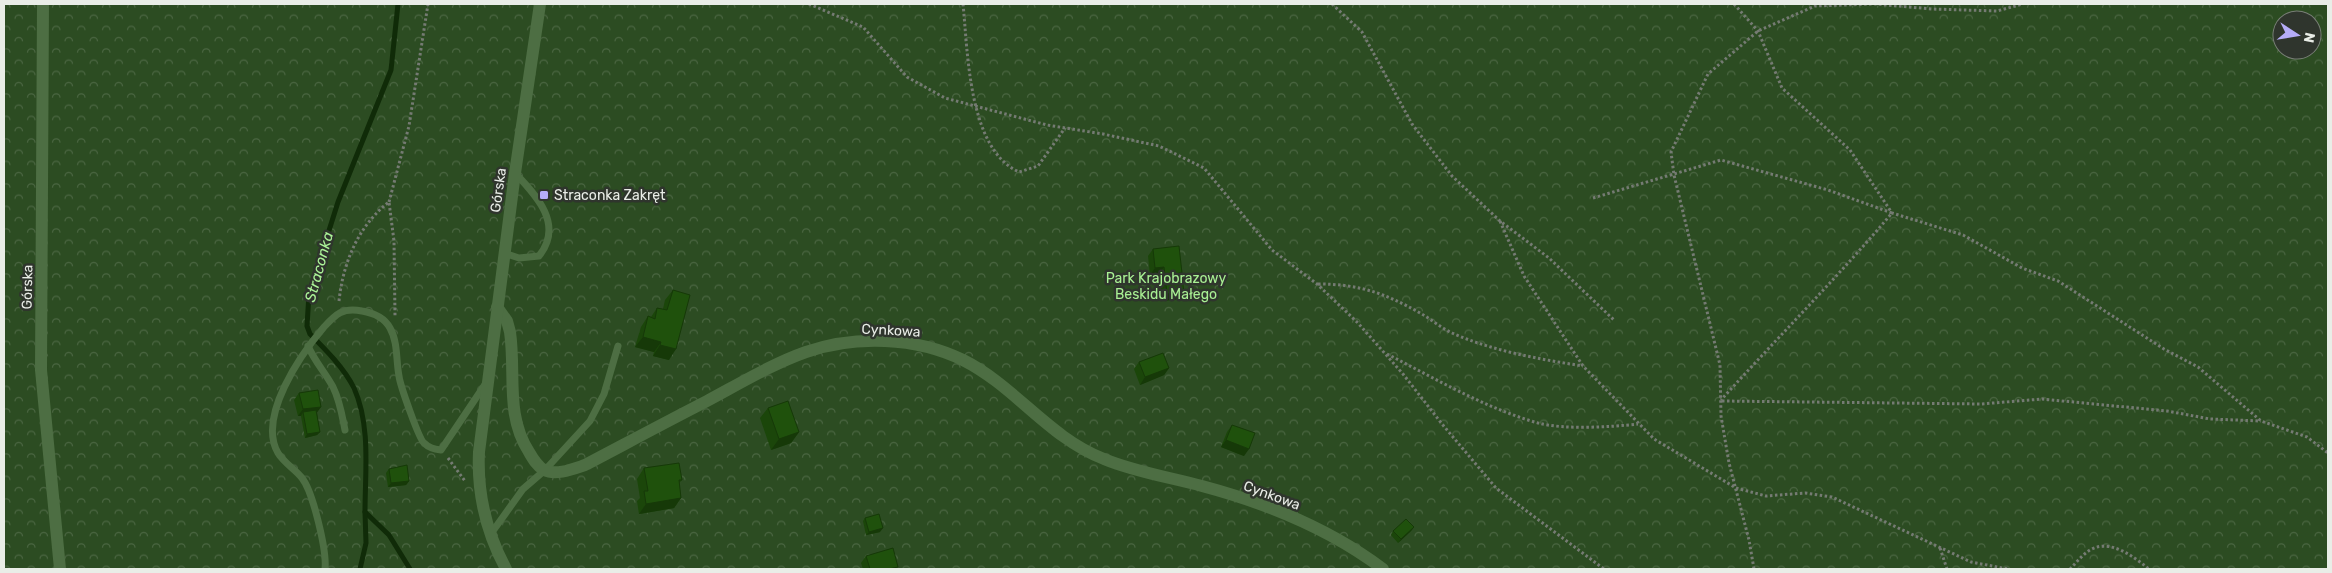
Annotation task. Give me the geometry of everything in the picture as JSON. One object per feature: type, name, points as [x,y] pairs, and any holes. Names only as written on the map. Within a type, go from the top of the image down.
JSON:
[{"type":"street","name":"Górska","points":[[43,4],[41,370],[60,569]]},
{"type":"street","name":"Górska","points":[[506,569],[490,535],[480,495],[479,452],[504,253],[540,4]]},
{"type":"street","points":[[497,307],[507,321],[510,332],[514,410],[517,430],[536,464],[545,470]]},
{"type":"street","name":"Cynkowa","points":[[545,470],[569,470],[585,465],[771,368],[806,352],[852,343],[904,343],[943,352],[975,367],[1000,383],[1065,439],[1102,458],[1125,467],[1204,487],[1302,521],[1349,545],[1383,569]]},
{"type":"lane","points":[[504,253],[519,258],[540,256],[550,238],[550,227],[542,206],[515,173]]},
{"type":"lane","points":[[325,569],[324,550],[306,486],[278,453],[273,436],[277,405],[308,346],[338,312],[356,310],[379,316],[390,327],[394,337],[399,378],[419,438],[433,449],[441,450]]},
{"type":"lane","points":[[308,346],[315,362],[332,386],[341,407],[344,430]]},
{"type":"lane","points":[[490,535],[506,509],[522,489],[545,470],[590,421],[604,394],[618,346]]},
{"type":"lane","name":"Górska","points":[[441,450],[488,380]]},
{"type":"path","points":[[394,337],[394,241],[390,202],[409,126],[428,4]]},
{"type":"path","points":[[809,4],[863,27],[907,76],[945,98],[1064,128],[1159,146],[1204,168],[1272,250],[1317,284],[1358,323],[1496,488],[1604,569]]},
{"type":"path","points":[[963,4],[975,106],[993,150],[1009,168],[1019,172],[1038,166],[1064,128]]},
{"type":"path","points":[[1332,4],[1362,32],[1412,124],[1452,176],[1500,221],[1549,258],[1615,320]]},
{"type":"path","points":[[1734,4],[1758,31],[1782,88],[1850,150],[1892,213]]},
{"type":"path","points":[[1754,569],[1729,463],[1721,401],[1720,365],[1674,175],[1671,152],[1708,74],[1758,31],[1815,6],[1875,4],[1932,9],[1997,11],[2023,4]]},
{"type":"path","points":[[1592,198],[1721,160],[1828,190],[1892,213],[1963,235],[2022,268],[2058,281],[2164,349],[2198,367],[2261,421]]},
{"type":"path","points":[[338,312],[341,281],[358,237],[371,219],[390,202]]},
{"type":"path","points":[[1721,401],[1782,332],[1846,268],[1892,213]]},
{"type":"path","points":[[1500,221],[1524,276],[1583,366],[1654,439],[1736,488],[1766,496],[1805,493],[1832,497],[1971,562],[2008,569]]},
{"type":"path","points":[[1317,284],[1342,284],[1378,292],[1420,313],[1450,332],[1481,344],[1540,360],[1583,366]]},
{"type":"path","points":[[1384,353],[1479,401],[1540,424],[1600,428],[1639,424]]},
{"type":"path","points":[[1721,401],[1981,404],[2042,399],[2167,410],[2210,419],[2261,421],[2307,437],[2328,453]]},
{"type":"path","points":[[441,450],[466,482],[480,495]]},
{"type":"path","points":[[2070,569],[2090,550],[2106,547],[2127,552],[2149,569]]},
{"type":"path","points":[[1940,548],[1947,569]]},
{"type":"green space","name":"Park Krajobrazowy Beskidu Małego","points":[[4,4],[2328,4],[2328,569],[4,569]]},
{"type":"building","points":[[1179,246],[1182,273],[1179,273],[1179,279],[1182,278],[1184,292],[1167,294],[1164,267],[1155,268],[1153,249]]},
{"type":"building","points":[[673,290],[690,295],[676,349],[660,345],[661,342],[643,337],[648,316],[655,319],[657,308],[667,310]]},
{"type":"building","points":[[1163,353],[1169,368],[1145,377],[1139,362]]},
{"type":"building","points":[[318,390],[321,407],[303,409],[299,393]]},
{"type":"building","points":[[788,401],[799,432],[779,439],[768,408]]},
{"type":"building","points":[[316,410],[320,432],[307,434],[303,412]]},
{"type":"building","points":[[1232,425],[1255,433],[1249,449],[1226,440]]},
{"type":"building","points":[[679,463],[682,480],[679,480],[681,498],[646,504],[644,491],[648,491],[644,468]]},
{"type":"building","points":[[407,465],[409,481],[391,483],[389,469]]},
{"type":"building","points":[[879,514],[883,528],[869,532],[865,518]]},
{"type":"building","points":[[1406,519],[1414,527],[1401,539],[1393,531]]},
{"type":"building","points":[[893,548],[898,567],[870,569],[866,556]]},
{"type":"waterway","name":"Straconka","points":[[398,4],[391,70],[338,202],[309,294],[307,326],[310,334],[345,373],[354,388],[359,403],[363,418],[366,449],[365,512],[389,535],[410,569]]},
{"type":"waterway","points":[[360,569],[366,543],[365,512]]},
{"type":"place","name":"Straconka Zakręt","points":[[544,195]]}]
